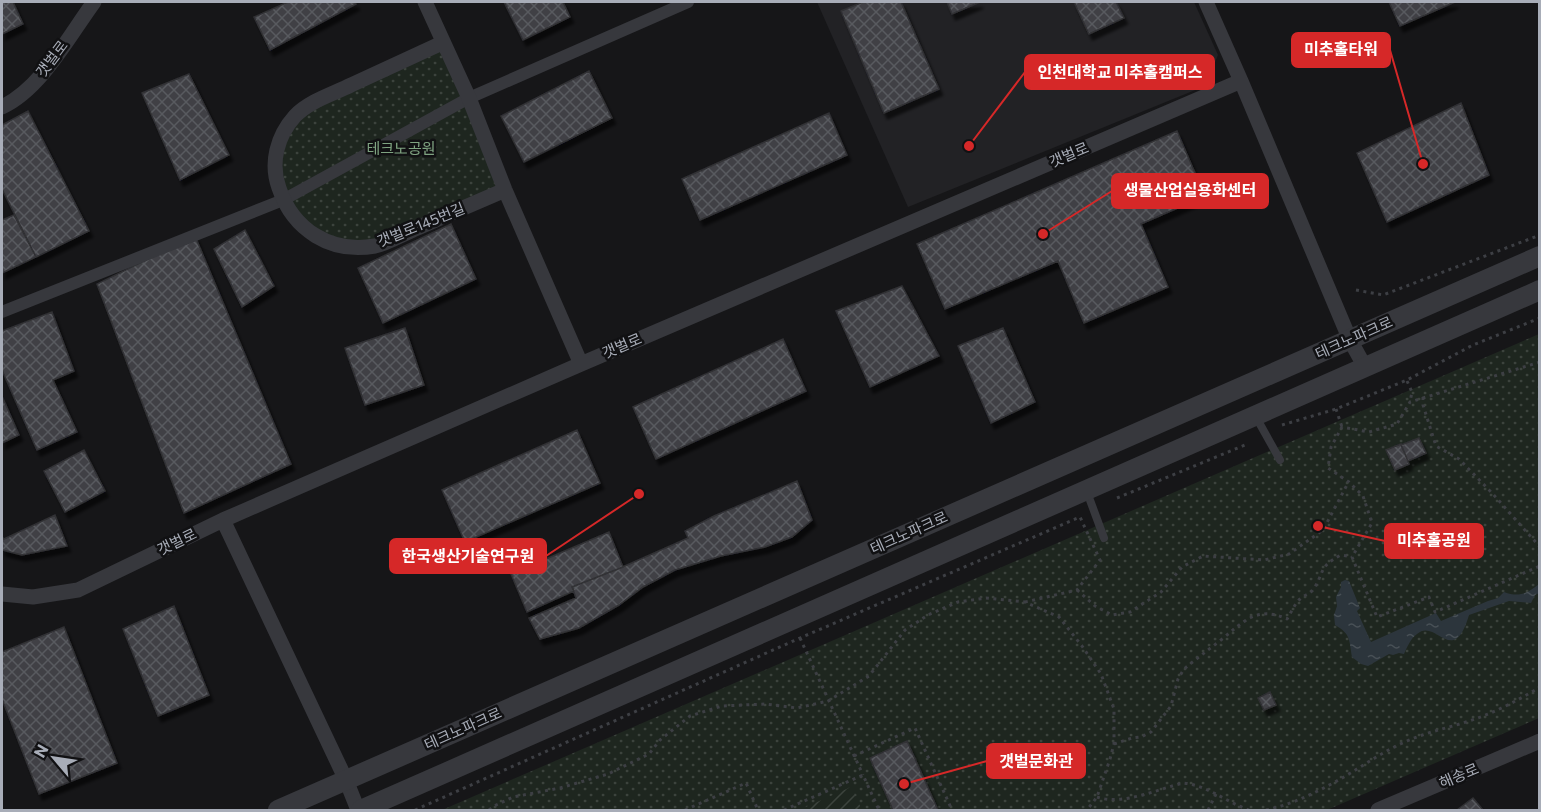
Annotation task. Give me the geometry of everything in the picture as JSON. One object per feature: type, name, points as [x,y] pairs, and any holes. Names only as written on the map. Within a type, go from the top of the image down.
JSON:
[{"type":"street","name":"갯벌로","points":[[2,107],[30,87],[45,72],[94,2]]},
{"type":"street","points":[[425,2],[469,98],[581,364]]},
{"type":"street","points":[[2,312],[283,200],[469,98],[688,2]]},
{"type":"street","points":[[1206,2],[1350,340],[1365,368]]},
{"type":"street","name":"갯벌로145번길","points":[[442,43],[316,102],[296,116],[281,137],[274,163],[277,185],[283,200],[294,218],[308,231],[328,243],[348,248],[376,246],[506,190]]},
{"type":"street","name":"갯벌로","points":[[2,594],[33,597],[78,590],[223,520],[1241,81]]},
{"type":"street","name":"테크노파크로","points":[[278,810],[1539,256]]},
{"type":"street","name":"테크노파크로","points":[[360,810],[1539,290]]},
{"type":"street","points":[[223,520],[360,810]]},
{"type":"street","name":"해송로","points":[[1378,810],[1539,741]]},
{"type":"lane","points":[[1256,416],[1280,460]]},
{"type":"lane","points":[[1086,491],[1104,538]]},
{"type":"path","points":[[1356,290],[1383,295],[1539,235]]},
{"type":"path","points":[[1282,425],[1336,409],[1407,380],[1473,345],[1539,318]]},
{"type":"path","points":[[1410,402],[1539,362]]},
{"type":"path","points":[[1342,427],[1369,432],[1397,424],[1410,402],[1412,392],[1407,380]]},
{"type":"path","points":[[1423,397],[1423,405],[1436,446],[1459,459],[1539,547]]},
{"type":"path","points":[[1336,409],[1342,427],[1331,447],[1328,468],[1363,495],[1372,523],[1352,557]]},
{"type":"path","points":[[1117,498],[1245,445]]},
{"type":"path","points":[[1077,590],[1095,606],[1112,615],[1130,612],[1161,592],[1182,567],[1203,556],[1264,560],[1289,554],[1323,530],[1349,482]]},
{"type":"path","points":[[415,810],[1080,516],[1100,560],[1077,590],[1025,602]]},
{"type":"path","points":[[1114,744],[1151,732],[1171,706],[1178,679],[1184,669],[1238,625],[1251,617],[1262,614],[1275,614],[1287,619],[1300,599],[1310,594],[1330,560],[1341,555],[1352,557]]},
{"type":"path","points":[[1352,557],[1377,617],[1429,597],[1435,612],[1539,567]]},
{"type":"path","points":[[489,810],[513,797],[560,788],[608,774],[649,754],[660,740],[690,716],[722,706],[765,704],[797,708],[828,701],[868,676],[905,630],[928,615],[958,602],[986,598],[1025,602],[1059,617],[1101,674],[1113,709],[1114,744],[1096,797],[1087,810]]},
{"type":"path","points":[[800,638],[879,810]]},
{"type":"path","points":[[1266,810],[1317,792],[1377,755],[1408,740],[1490,714],[1539,687]]},
{"type":"path","points":[[854,756],[915,728],[952,810]]},
{"type":"path","points":[[784,810],[863,775]]},
{"type":"path","points":[[685,810],[746,783],[758,810]]},
{"type":"path","points":[[1096,797],[1105,800],[1122,799],[1183,783],[1192,783],[1249,810]]},
{"type":"path","points":[[1208,810],[1216,794]]},
{"type":"shaded area","points":[[817,2],[1194,2],[1218,55],[1205,86],[908,207]]},
{"type":"green space","name":"테크노공원","points":[[442,43],[505,190],[376,245],[328,243],[283,200],[281,137],[296,115]]},
{"type":"green space","points":[[1539,334],[1539,718],[1327,810],[442,810]]},
{"type":"green space","points":[[851,787],[862,810],[799,810]]},
{"type":"water","points":[[1349,581],[1360,608],[1357,611],[1371,642],[1436,613],[1441,621],[1498,598],[1504,592],[1514,595],[1523,594],[1539,584],[1539,593],[1535,595],[1531,603],[1509,601],[1469,615],[1463,631],[1457,638],[1451,640],[1431,631],[1424,631],[1413,638],[1404,654],[1389,654],[1368,666],[1352,657],[1347,635],[1335,625],[1336,597],[1341,582]]},
{"type":"building","points":[[2,2],[13,2],[23,24],[2,34]]},
{"type":"building","points":[[288,2],[354,2],[356,4],[270,50],[254,17]]},
{"type":"building","points":[[504,2],[563,2],[570,17],[523,40]]},
{"type":"building","points":[[863,2],[901,2],[939,89],[884,113],[841,11]]},
{"type":"building","points":[[947,2],[980,2],[952,14]]},
{"type":"building","points":[[1074,2],[1116,2],[1124,18],[1089,34]]},
{"type":"building","points":[[1389,2],[1455,2],[1400,26]]},
{"type":"building","points":[[589,71],[612,118],[524,162],[501,116]]},
{"type":"building","points":[[189,74],[229,155],[180,180],[142,93]]},
{"type":"building","points":[[1461,103],[1489,175],[1387,222],[1357,153]]},
{"type":"building","points":[[28,111],[89,231],[36,257],[2,189],[2,125]]},
{"type":"building","points":[[829,113],[847,155],[700,220],[682,179]]},
{"type":"building","points":[[1177,131],[1205,196],[1141,224],[1168,287],[1084,323],[1058,261],[945,309],[917,244]]},
{"type":"building","points":[[14,215],[36,257],[2,273],[2,220]]},
{"type":"building","points":[[451,224],[476,279],[383,323],[358,268]]},
{"type":"building","points":[[245,230],[274,286],[242,307],[214,249]]},
{"type":"building","points":[[195,236],[291,464],[184,513],[97,284]]},
{"type":"building","points":[[902,286],[939,356],[870,387],[836,311]]},
{"type":"building","points":[[52,312],[74,371],[53,380],[77,432],[37,450],[2,370],[2,331]]},
{"type":"building","points":[[405,328],[424,385],[365,405],[345,348]]},
{"type":"building","points":[[1003,328],[1035,402],[991,423],[958,346]]},
{"type":"building","points":[[783,339],[806,391],[656,459],[633,407]]},
{"type":"building","points":[[2,396],[19,435],[2,443]]},
{"type":"building","points":[[577,430],[600,483],[465,542],[442,490]]},
{"type":"building","points":[[1419,438],[1426,453],[1408,461],[1401,445]]},
{"type":"building","points":[[1401,444],[1409,464],[1395,470],[1386,450]]},
{"type":"building","points":[[84,450],[105,491],[65,512],[44,471]]},
{"type":"building","points":[[797,481],[812,520],[792,537],[765,547],[721,556],[675,570],[643,587],[619,605],[579,628],[540,639],[529,618],[576,598],[572,587],[688,538],[685,531],[714,516]]},
{"type":"building","points":[[55,515],[67,546],[22,555],[2,550],[2,537],[4,539]]},
{"type":"building","points":[[609,532],[623,567],[572,587],[574,591],[527,612],[511,574]]},
{"type":"building","points":[[174,606],[209,695],[158,716],[123,629]]},
{"type":"building","points":[[64,627],[117,763],[39,794],[2,699],[2,652]]},
{"type":"building","points":[[1270,692],[1276,705],[1264,710],[1258,698]]},
{"type":"building","points":[[907,741],[938,810],[893,810],[870,758]]},
{"type":"building","points":[[1473,798],[1483,810],[1457,810]]},
{"type":"place","name":"인천대학교 미추홀캠퍼스","points":[[969,146]]},
{"type":"place","name":"미추홀타워","points":[[1423,164]]},
{"type":"place","name":"생물산업실용화센터","points":[[1043,234]]},
{"type":"place","name":"한국생산기술연구원","points":[[639,494]]},
{"type":"place","name":"미추홀공원","points":[[1318,526]]},
{"type":"place","name":"갯벌문화관","points":[[904,784]]}]
